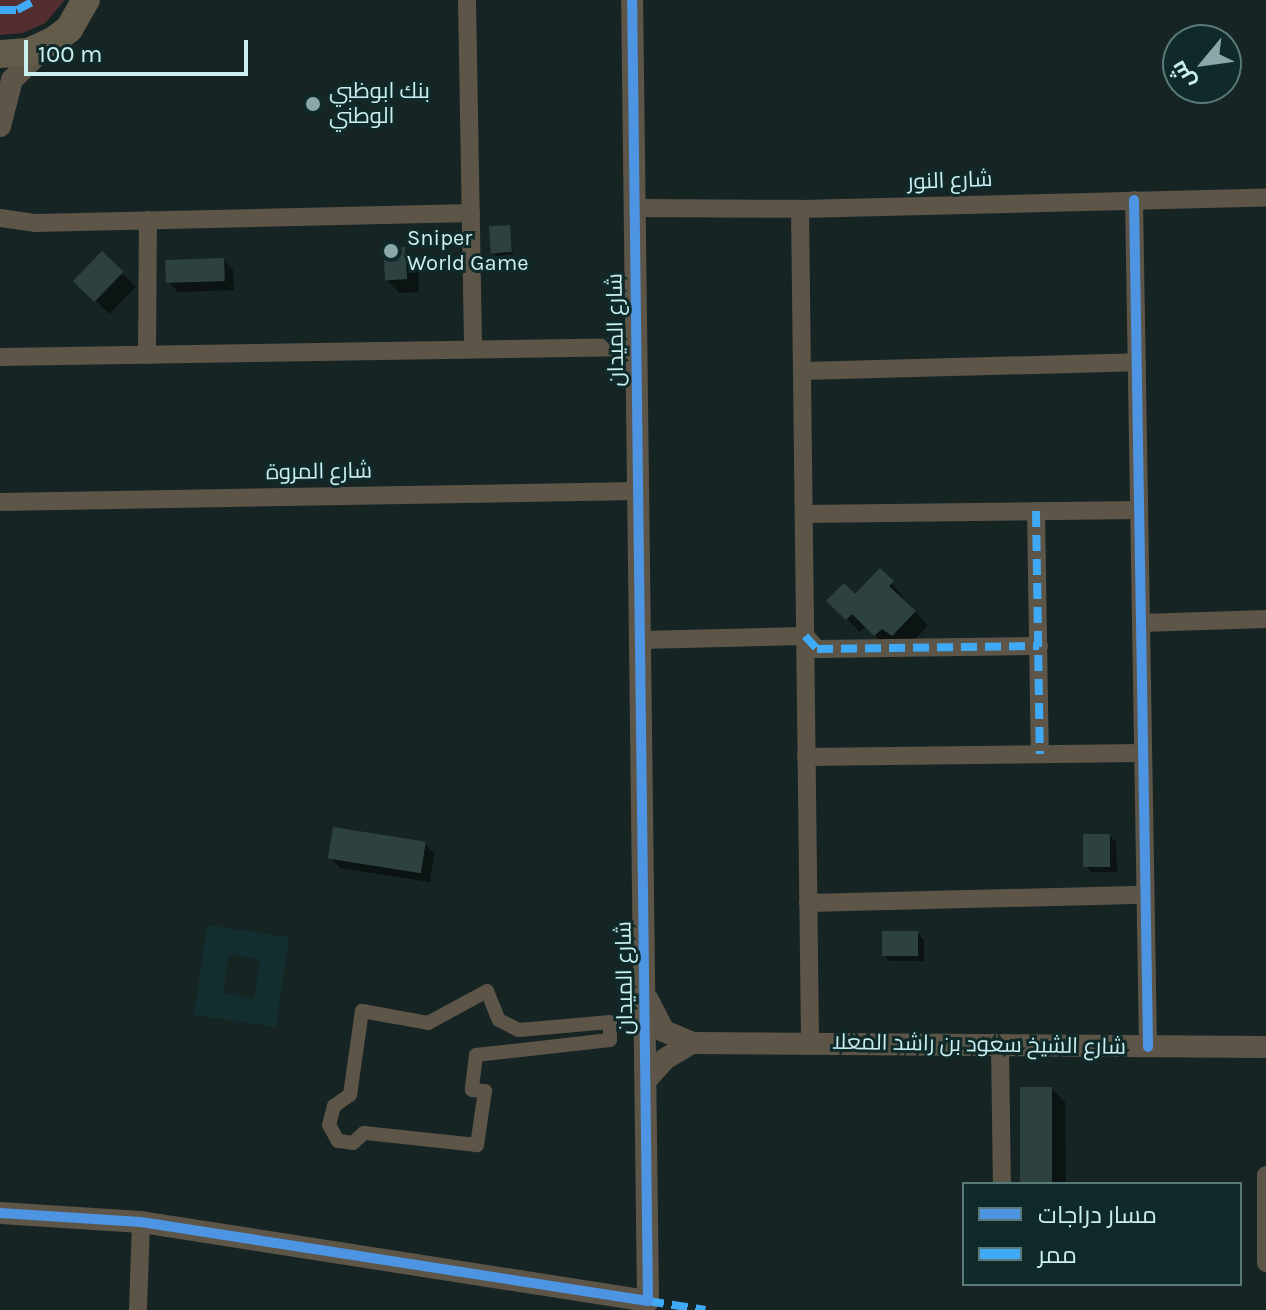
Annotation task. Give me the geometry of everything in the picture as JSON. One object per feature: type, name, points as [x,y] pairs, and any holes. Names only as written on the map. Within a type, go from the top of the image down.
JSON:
[{"type":"main road","points":[[0,54],[28,52],[53,41],[89,4]]},
{"type":"street","points":[[467,0],[473,347]]},
{"type":"street","name":"شارع الميدان","points":[[0,1213],[141,1222],[648,1301],[648,1078],[644,993],[632,0]]},
{"type":"street","points":[[0,126],[12,80],[53,41]]},
{"type":"street","name":"شارع النور","points":[[635,208],[800,209],[1266,198]]},
{"type":"street","points":[[1134,200],[1148,1047]]},
{"type":"street","points":[[800,209],[810,1043]]},
{"type":"street","points":[[0,218],[35,223],[471,213]]},
{"type":"street","points":[[147,355],[148,220]]},
{"type":"street","points":[[0,357],[473,347],[637,347]]},
{"type":"street","points":[[802,371],[1137,362]]},
{"type":"street","name":"شارع المروة","points":[[0,502],[638,491]]},
{"type":"street","points":[[804,514],[1139,510]]},
{"type":"street","points":[[1036,511],[1040,754]]},
{"type":"street","points":[[1141,623],[1266,619]]},
{"type":"street","points":[[641,640],[805,636],[817,649],[1039,646]]},
{"type":"street","points":[[806,757],[1142,753]]},
{"type":"street","points":[[808,903],[1145,895]]},
{"type":"street","points":[[487,991],[499,1020],[519,1030],[610,1022],[610,1040],[476,1055],[472,1090],[485,1091],[477,1145],[364,1133],[353,1143],[338,1141],[329,1125],[334,1106],[350,1095],[362,1011],[428,1023],[487,991]]},
{"type":"street","points":[[644,993],[664,1031],[692,1043]]},
{"type":"street","points":[[648,1078],[665,1059],[692,1043]]},
{"type":"street","name":"شارع الشيخ سعود بن راشد المعلا","points":[[692,1043],[1266,1047]]},
{"type":"street","points":[[1000,1047],[1002,1182]]},
{"type":"street","points":[[1266,1175],[1266,1263]]},
{"type":"street","points":[[138,1309],[141,1222]]},
{"type":"shaded area","points":[[0,0],[65,0],[45,23],[23,33],[0,35]]},
{"type":"shaded area","points":[[207,925],[289,937],[276,1027],[194,1015]],"holes":[[[229,954],[260,959],[254,998],[223,993]]]},
{"type":"building","points":[[510,225],[512,252],[491,253],[489,226]]},
{"type":"building","points":[[405,247],[407,279],[385,280],[383,249]]},
{"type":"building","points":[[102,251],[124,272],[94,302],[73,281]]},
{"type":"building","points":[[224,258],[225,281],[166,283],[165,260]]},
{"type":"building","points":[[880,568],[894,581],[889,586],[916,611],[892,636],[882,629],[874,636],[852,614],[846,620],[826,601],[844,583],[855,594]]},
{"type":"building","points":[[333,827],[426,842],[421,873],[328,859]]},
{"type":"building","points":[[1083,834],[1110,834],[1110,867],[1083,867]]},
{"type":"building","points":[[882,931],[918,931],[918,956],[882,956]]},
{"type":"building","points":[[1020,1087],[1052,1087],[1052,1182],[1020,1182]]},
{"type":"marked path","points":[[0,10],[17,10],[36,0]]},
{"type":"marked path","points":[[1036,511],[1040,754]]},
{"type":"marked path","points":[[805,636],[817,649],[1039,646]]},
{"type":"marked path","points":[[648,1301],[705,1310]]},
{"type":"cycle path","points":[[0,1213],[141,1222],[648,1301],[632,0]]},
{"type":"cycle path","points":[[1134,200],[1148,1047]]},
{"type":"place","name":"بنك ابوظبي الوطني","points":[[313,104]]},
{"type":"place","name":"Sniper World Game","points":[[391,251]]}]
